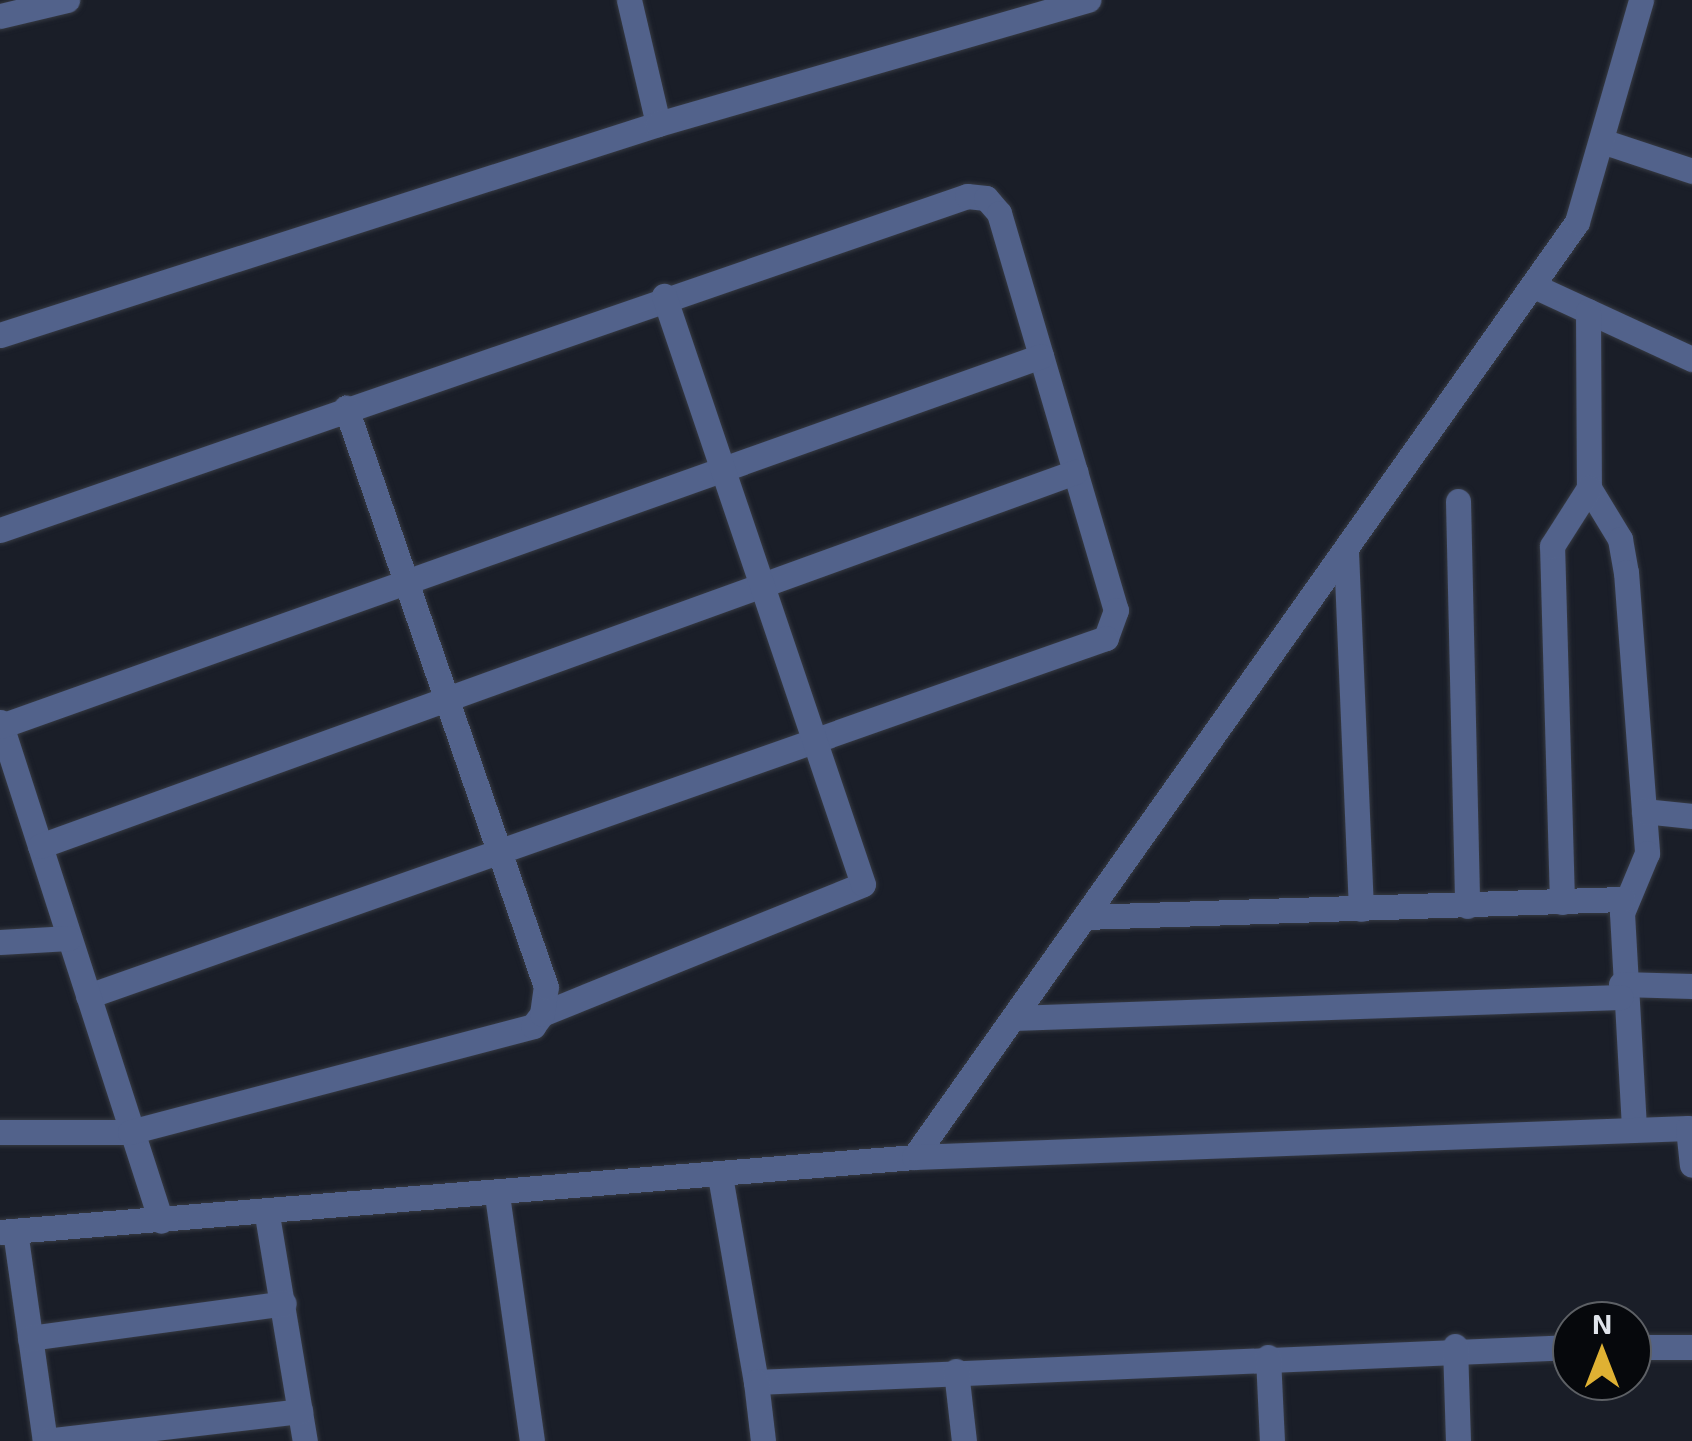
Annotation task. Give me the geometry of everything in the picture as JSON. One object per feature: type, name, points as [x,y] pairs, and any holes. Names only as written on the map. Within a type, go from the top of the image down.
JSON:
[{"type":"street","points":[[0,16],[67,0]]},
{"type":"street","points":[[629,0],[658,124]]},
{"type":"street","points":[[0,334],[658,124],[1088,0]]},
{"type":"street","points":[[914,1157],[1578,222],[1641,0]]},
{"type":"street","points":[[1602,141],[1692,171]]},
{"type":"street","points":[[0,530],[936,201],[986,198],[1000,213],[1116,610],[1114,631],[500,853],[88,996]]},
{"type":"street","points":[[1536,286],[1692,359]]},
{"type":"street","points":[[0,1132],[130,1132],[532,1026],[542,1014],[860,891],[862,878],[664,296]]},
{"type":"street","points":[[1588,312],[1589,488],[1620,539],[1626,572],[1644,811],[1644,870],[1623,899],[1621,991],[1634,1130]]},
{"type":"street","points":[[161,1221],[2,736],[1041,356]]},
{"type":"street","points":[[346,408],[546,987],[542,1014]]},
{"type":"street","points":[[40,846],[1075,472]]},
{"type":"street","points":[[1562,902],[1552,546],[1589,488]]},
{"type":"street","points":[[1458,501],[1467,906]]},
{"type":"street","points":[[1346,552],[1362,909]]},
{"type":"street","points":[[1644,811],[1692,816]]},
{"type":"street","points":[[1085,917],[1623,899]]},
{"type":"street","points":[[0,942],[70,938]]},
{"type":"street","points":[[1013,1018],[1692,986]]},
{"type":"street","points":[[300,1411],[45,1441],[30,1338],[8,1231],[497,1196],[914,1157],[1690,1128],[1692,1165]]},
{"type":"street","points":[[720,1176],[763,1441]]},
{"type":"street","points":[[497,1196],[532,1441]]},
{"type":"street","points":[[267,1214],[305,1441]]},
{"type":"street","points":[[30,1338],[284,1303]]},
{"type":"street","points":[[756,1382],[1455,1346],[1552,1347]]},
{"type":"street","points":[[1455,1346],[1458,1441]]},
{"type":"street","points":[[1652,1347],[1692,1348]]},
{"type":"street","points":[[1268,1357],[1272,1441]]},
{"type":"street","points":[[956,1371],[964,1441]]}]
